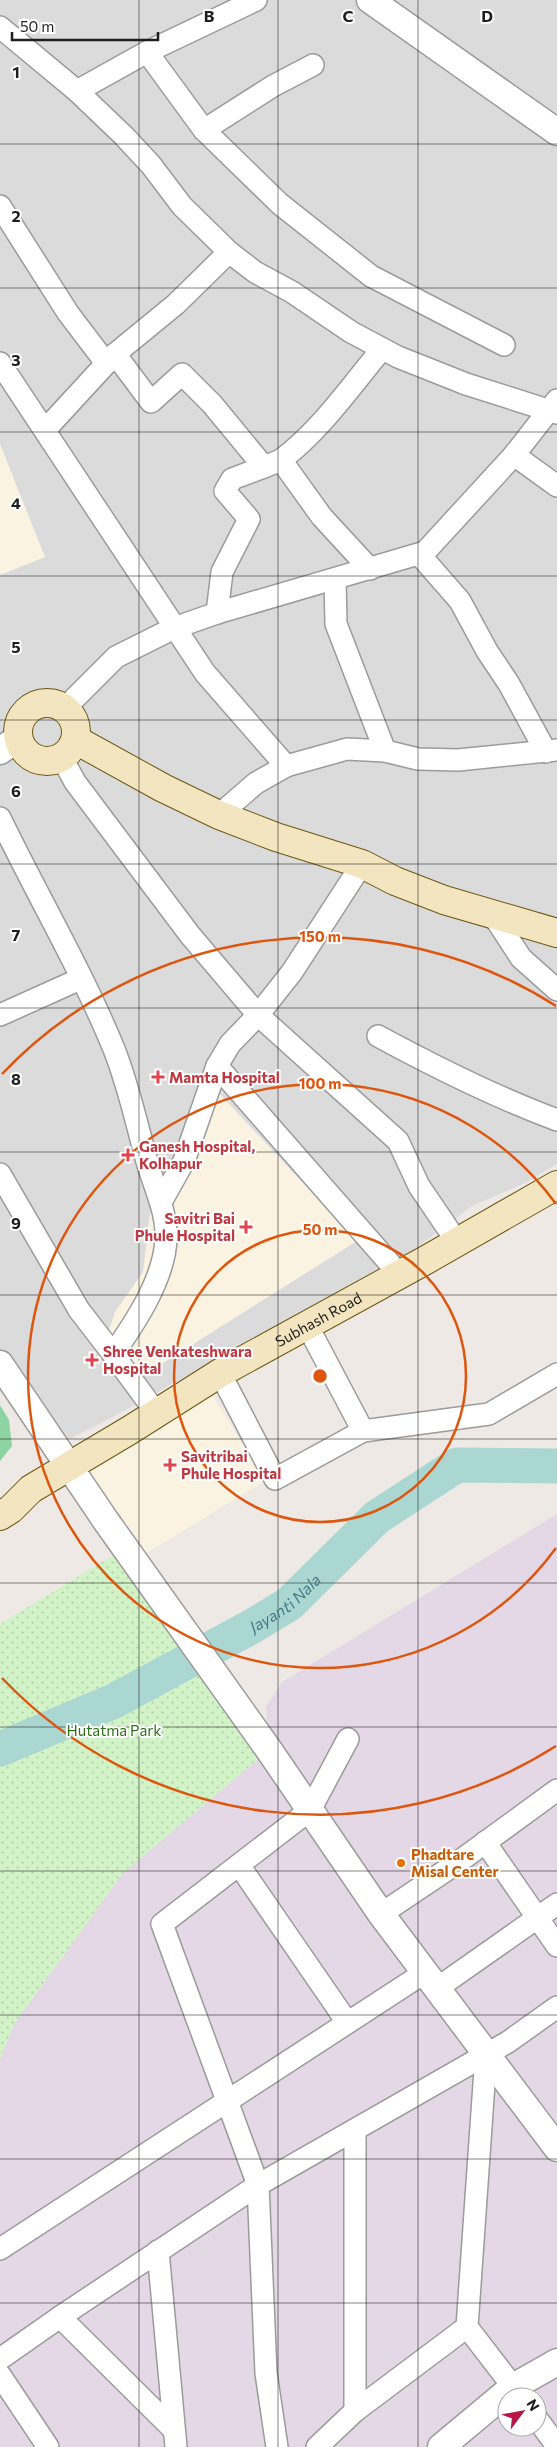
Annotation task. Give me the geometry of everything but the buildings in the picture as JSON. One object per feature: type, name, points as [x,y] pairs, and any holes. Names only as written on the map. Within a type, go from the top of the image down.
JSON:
[{"type":"main road","points":[[40,703],[57,704],[65,708],[75,722],[69,748],[47,762],[25,752],[10,730],[25,712],[40,703]]},
{"type":"main road","points":[[69,748],[163,788],[219,815],[276,837],[362,864],[395,882],[444,900],[557,933]]},
{"type":"main road","name":"Subhash Road","points":[[0,1516],[11,1509],[31,1489],[157,1414],[220,1373],[557,1185]]},
{"type":"main road","name":"Subhash Road","points":[[0,1493],[31,1489]]},
{"type":"street","points":[[77,91],[147,52],[256,0]]},
{"type":"street","points":[[370,0],[557,132]]},
{"type":"street","points":[[0,26],[77,91],[124,136],[150,165],[182,206],[229,252],[255,272],[292,292],[351,332],[382,349],[466,384],[554,408],[514,455],[425,552],[217,613],[174,628],[116,657],[65,708]]},
{"type":"street","points":[[147,52],[204,130],[280,204],[371,276],[504,345]]},
{"type":"street","points":[[204,130],[273,86],[312,65]]},
{"type":"street","points":[[0,206],[68,313],[151,402],[182,374],[272,463],[370,569]]},
{"type":"street","points":[[46,430],[110,359],[176,304],[229,252]]},
{"type":"street","points":[[217,613],[222,572],[249,519],[225,491],[232,479],[272,463],[298,447],[319,426],[382,349]]},
{"type":"street","points":[[0,363],[205,673],[286,766]]},
{"type":"street","points":[[514,455],[557,486]]},
{"type":"street","points":[[219,815],[256,783],[286,766],[347,749],[385,751],[418,759],[458,760],[551,751],[510,684],[487,652],[460,601],[419,554]]},
{"type":"street","points":[[335,579],[336,624],[385,751]]},
{"type":"street","points":[[69,748],[75,782],[190,935],[258,1015],[398,1140],[420,1186],[457,1242]]},
{"type":"street","points":[[0,818],[113,1048],[129,1090],[148,1165],[161,1202],[166,1238],[160,1268],[153,1288],[132,1328],[113,1354]]},
{"type":"street","points":[[161,1202],[184,1161],[217,1066],[230,1044],[258,1015],[307,949],[362,864]]},
{"type":"street","points":[[493,915],[521,958],[557,990]]},
{"type":"street","points":[[0,1015],[80,978]]},
{"type":"street","points":[[378,1036],[435,1067],[504,1100],[557,1120]]},
{"type":"street","points":[[217,1066],[399,1274]]},
{"type":"street","points":[[0,1174],[79,1310],[157,1414]]},
{"type":"street","points":[[307,1325],[363,1431]]},
{"type":"street","points":[[0,1364],[22,1399],[71,1466],[106,1521],[381,1914],[557,2148]]},
{"type":"street","points":[[220,1373],[275,1479],[363,1431],[489,1414],[557,1374]]},
{"type":"street","points":[[276,2447],[266,2374],[258,2185],[162,1924],[310,1810],[348,1739]]},
{"type":"street","points":[[381,1914],[557,1790]]},
{"type":"street","points":[[485,1842],[557,1946]]},
{"type":"street","points":[[239,1865],[347,2022]]},
{"type":"street","points":[[0,2249],[347,2022],[430,1981],[537,1919],[557,1904]]},
{"type":"street","points":[[0,2359],[60,2316],[258,2185],[508,2042],[557,2007]]},
{"type":"street","points":[[486,2055],[467,2327],[513,2387]]},
{"type":"street","points":[[355,2130],[355,2411]]},
{"type":"street","points":[[158,2251],[175,2438]]},
{"type":"street","points":[[60,2316],[175,2438]]},
{"type":"street","points":[[317,2447],[355,2411],[467,2327]]},
{"type":"street","points":[[524,2387],[557,2362]]},
{"type":"street","points":[[0,2375],[48,2447]]},
{"type":"street","points":[[453,2443],[497,2408]]},
{"type":"street","points":[[547,2432],[557,2446]]},
{"type":"shaded area","points":[[0,0],[557,0],[557,1164],[525,1183],[472,1206],[415,1249],[111,1418],[69,1439],[7,1375],[0,1364]]},
{"type":"shaded area","points":[[0,444],[45,557],[0,575]]},
{"type":"shaded area","name":"Savitri Bai Phule Hospital","points":[[218,1092],[357,1241],[144,1375],[131,1368],[109,1330],[115,1312],[143,1272],[150,1213],[173,1161]]},
{"type":"shaded area","name":"Savitribai Phule Hospital","points":[[199,1373],[265,1481],[140,1557],[75,1449]]},
{"type":"shaded area","points":[[557,1514],[557,2447],[0,2447],[0,2059],[14,2024],[123,1873],[269,1750],[266,1707],[282,1682]]},
{"type":"green space","points":[[0,1405],[9,1420],[12,1446],[0,1461]]},
{"type":"green space","name":"Hutatma Park","points":[[125,1548],[269,1750],[123,1873],[14,2024],[0,2059],[0,1624]]},
{"type":"waterway","name":"Jayanti Nala","points":[[0,1749],[114,1701],[251,1627],[289,1604],[377,1517],[457,1465],[557,1466]]},
{"type":"place","name":"Mamta Hospital","points":[[158,1077]]},
{"type":"place","name":"Ganesh Hospital, Kolhapur","points":[[128,1155]]},
{"type":"place","name":"Savitri Bai Phule Hospital","points":[[246,1227]]},
{"type":"place","name":"Shree Venkateshwara Hospital","points":[[92,1360]]},
{"type":"place","name":"Savitribai Phule Hospital","points":[[170,1465]]},
{"type":"place","name":"Phadtare Misal Center","points":[[401,1863]]}]
